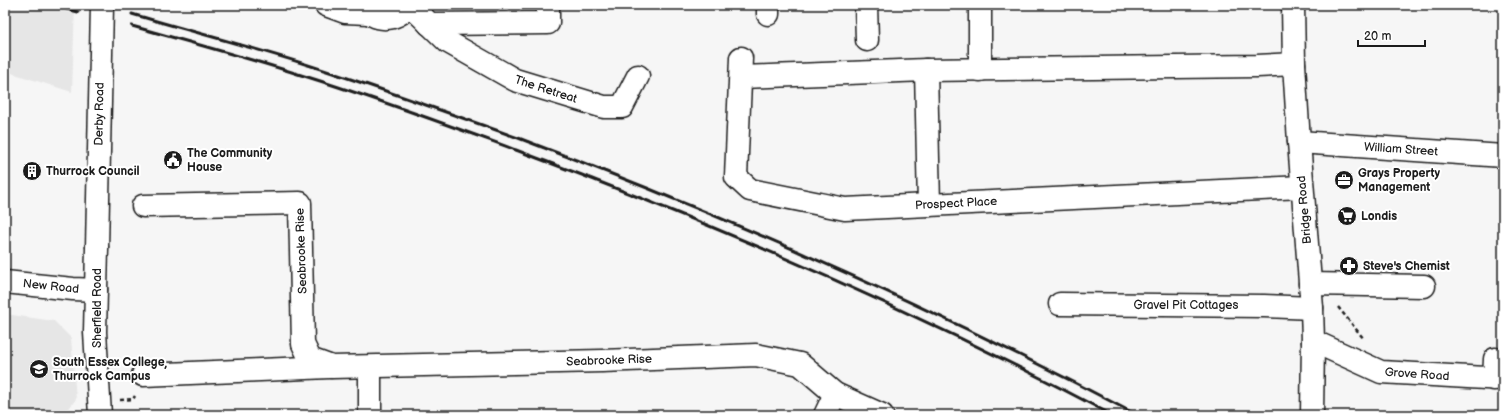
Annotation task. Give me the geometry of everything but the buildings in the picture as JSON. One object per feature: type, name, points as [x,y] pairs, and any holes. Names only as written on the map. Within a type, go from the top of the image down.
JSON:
[{"type":"street","name":"Derby Road","points":[[97,248],[102,5]]},
{"type":"street","points":[[326,5],[345,12],[365,9],[377,17],[386,18],[395,17],[404,12],[410,5]]},
{"type":"street","name":"The Retreat","points":[[410,5],[448,42],[515,80],[604,108],[622,108],[638,76]]},
{"type":"street","points":[[430,24],[548,23],[548,5]]},
{"type":"street","points":[[866,5],[867,40]]},
{"type":"street","points":[[980,5],[980,70]]},
{"type":"street","name":"Bridge Road","points":[[1293,5],[1294,64],[1302,187],[1315,284],[1312,308],[1312,415]]},
{"type":"street","points":[[929,205],[926,70],[1257,66],[1294,64]]},
{"type":"street","name":"Prospect Place","points":[[926,70],[741,67],[736,177],[750,190],[845,209],[1302,187]]},
{"type":"street","name":"William Street","points":[[1299,142],[1503,156]]},
{"type":"street","name":"Seabrooke Rise","points":[[143,206],[300,203],[303,344],[310,359],[332,367]]},
{"type":"street","name":"Sherfield Road","points":[[97,248],[96,332],[100,408]]},
{"type":"street","name":"New Road","points":[[5,282],[96,290]]},
{"type":"street","points":[[1315,284],[1424,286]]},
{"type":"street","name":"Gravel Pit Cottages","points":[[1060,304],[1264,306],[1312,308]]},
{"type":"street","name":"Grove Road","points":[[1313,341],[1382,372],[1497,372]]},
{"type":"street","name":"Seabrooke Rise","points":[[143,375],[332,367],[602,361],[756,355],[800,364],[835,394]]},
{"type":"street","points":[[370,367],[370,415]]},
{"type":"street","points":[[825,415],[835,394],[882,415]]},
{"type":"path","points":[[1315,284],[1368,343]]},
{"type":"path","points":[[100,408],[133,399],[143,375]]},
{"type":"shaded area","points":[[5,5],[75,5],[72,92],[5,71]]},
{"type":"shaded area","name":"South Essex College, Thurrock Campus","points":[[5,314],[54,321],[71,338],[76,399],[67,411],[67,415],[5,415]]},
{"type":"railway","points":[[52,5],[78,12]]},
{"type":"railway","points":[[132,14],[305,64],[413,100],[600,169],[756,233],[834,267],[910,302],[1062,376],[1137,415]]},
{"type":"railway","points":[[132,26],[328,83],[516,150],[668,209],[744,240],[893,306],[1040,377],[1112,415]]},
{"type":"place","name":"The Community House","points":[[173,160]]},
{"type":"place","name":"Thurrock Council","points":[[32,171]]},
{"type":"place","name":"Grays Property Management","points":[[1344,180]]},
{"type":"place","name":"Londis","points":[[1347,216]]},
{"type":"place","name":"Steve's Chemist","points":[[1349,266]]},
{"type":"place","name":"South Essex College, Thurrock Campus","points":[[39,369]]}]
